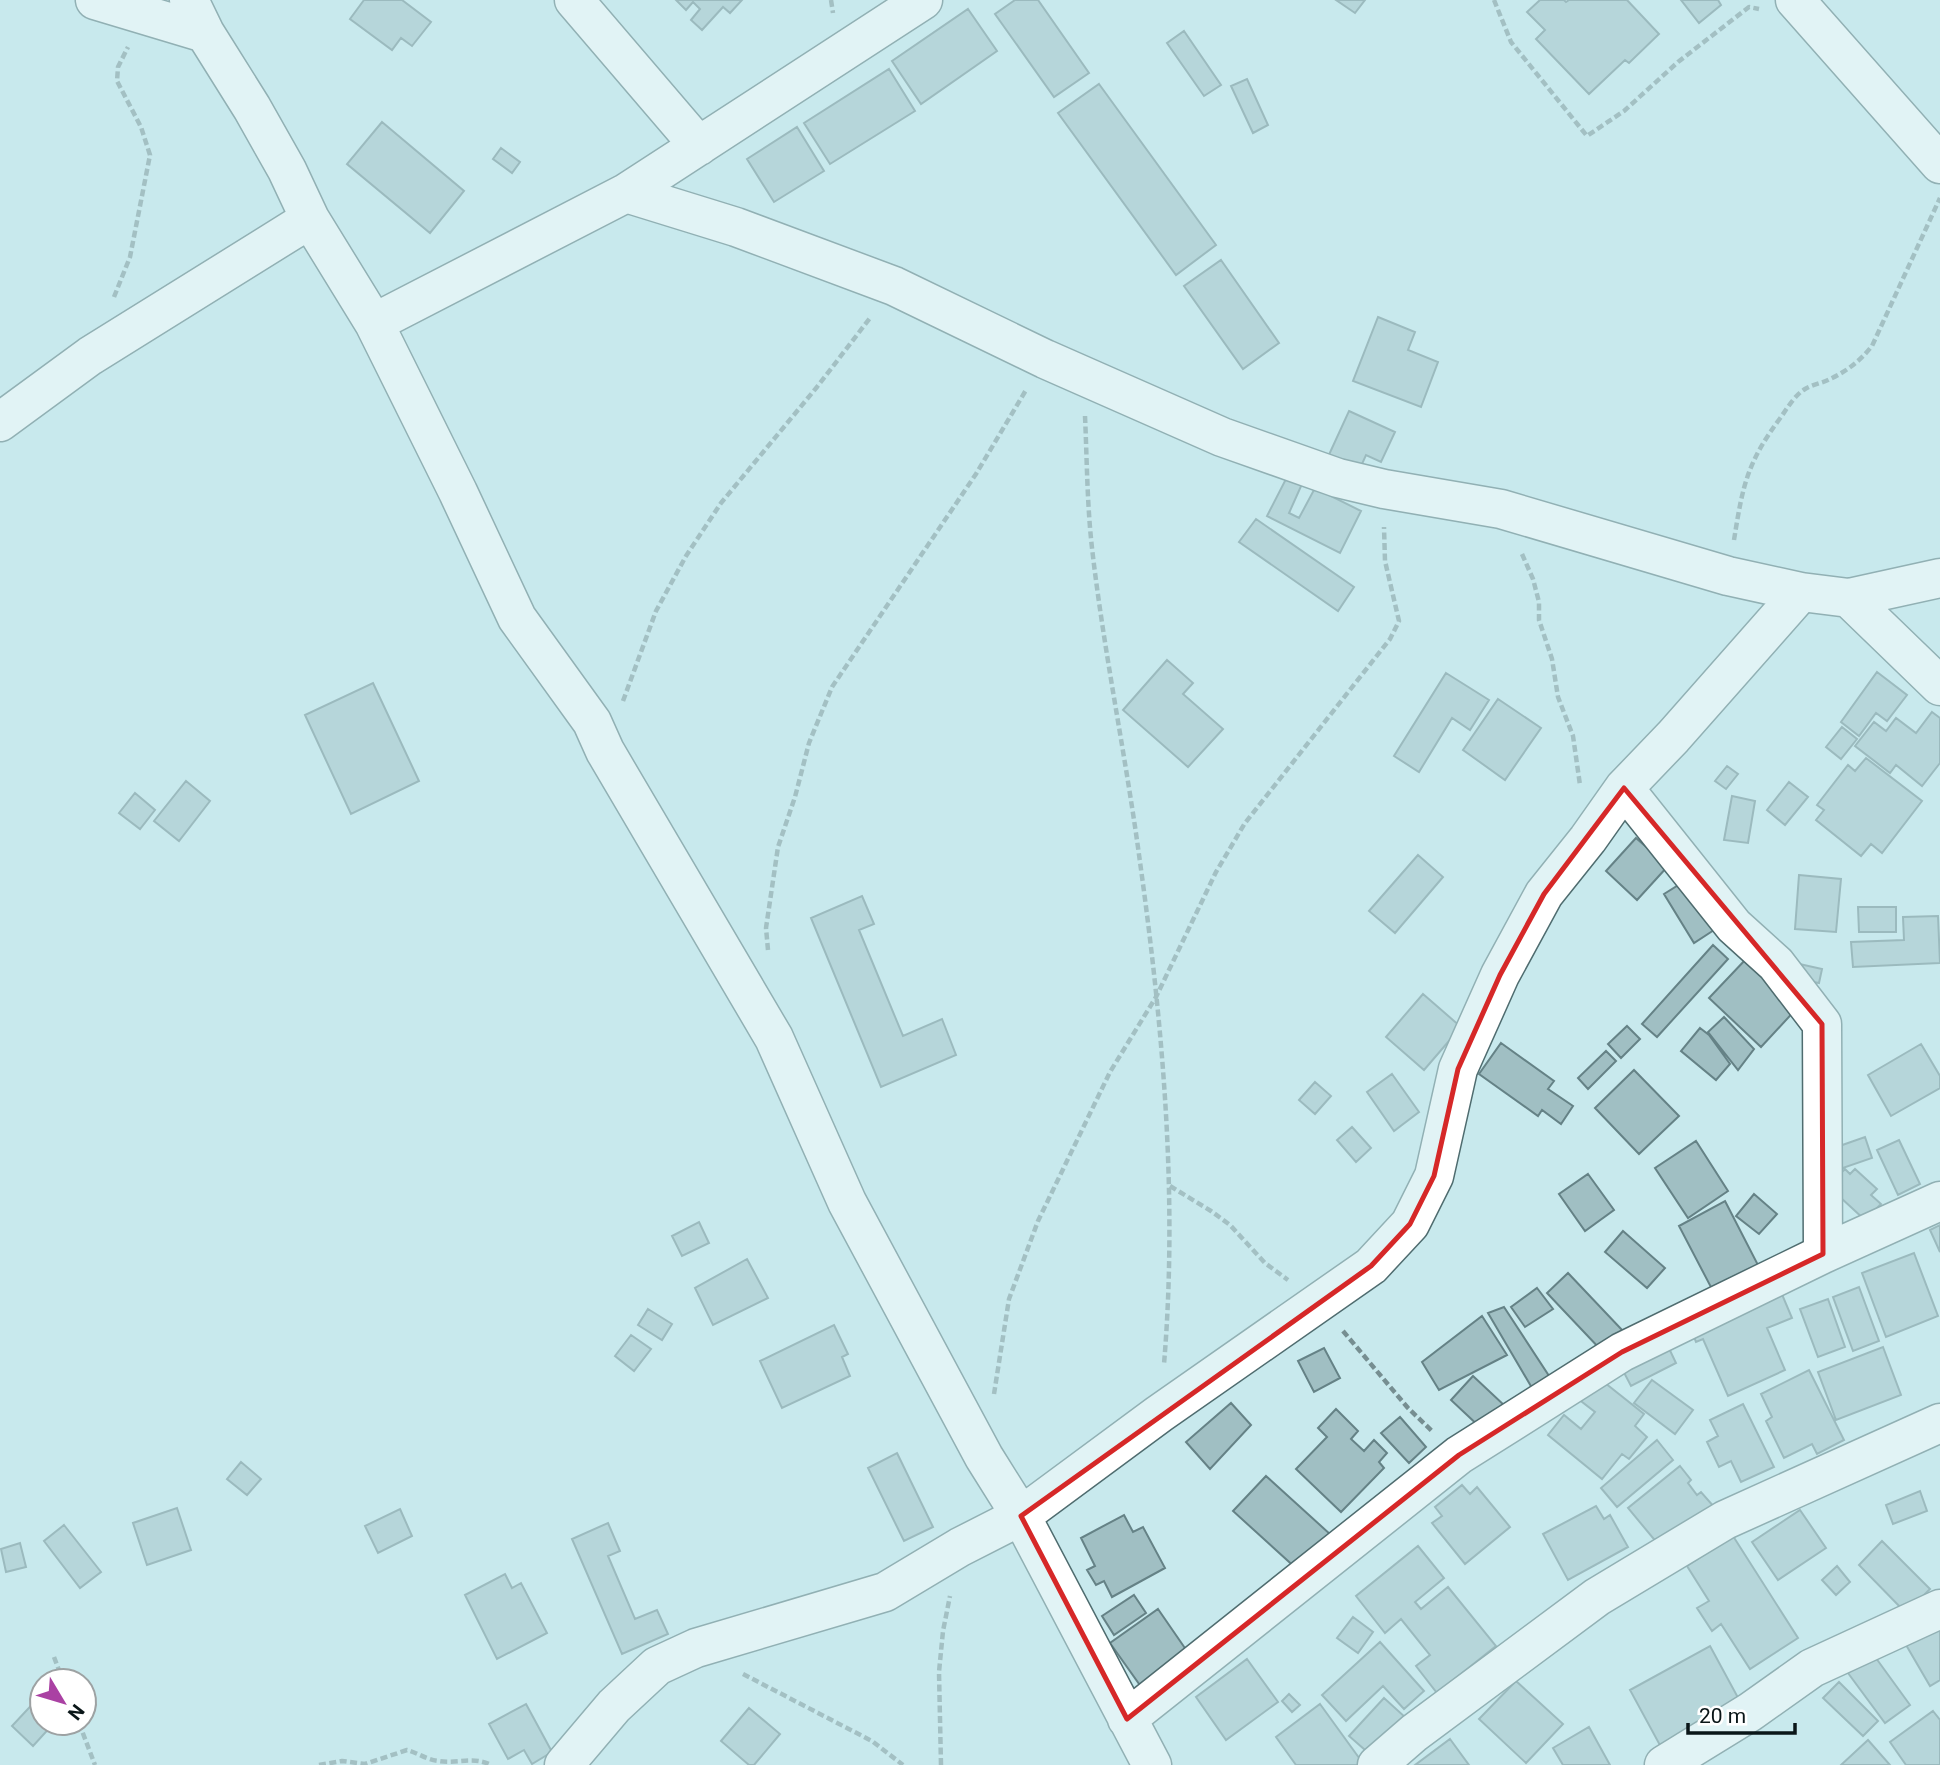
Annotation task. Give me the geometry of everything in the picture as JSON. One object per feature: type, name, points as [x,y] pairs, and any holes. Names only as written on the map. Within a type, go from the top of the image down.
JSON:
[{"type":"street","points":[[95,0],[146,16],[197,17],[258,118],[310,219],[374,323],[517,618],[592,722],[605,751],[774,1038],[848,1202],[984,1457],[1021,1516],[1152,1765]]},
{"type":"street","points":[[574,0],[699,146]]},
{"type":"street","points":[[374,323],[626,193],[923,0]]},
{"type":"street","points":[[1804,11],[1940,164]]},
{"type":"street","points":[[626,193],[736,227],[894,286],[1045,359],[1222,437],[1338,478],[1384,489],[1501,509],[1728,576],[1801,592],[1849,597],[1940,578]]},
{"type":"street","points":[[0,422],[90,356],[310,219]]},
{"type":"street","points":[[564,1765],[614,1706],[657,1666],[696,1648],[885,1592],[960,1547],[1021,1516],[1159,1414],[1371,1266],[1410,1224],[1434,1177],[1458,1069],[1500,975],[1544,894],[1624,788],[1691,718],[1801,592]]},
{"type":"street","points":[[1849,597],[1940,686]]},
{"type":"street","points":[[1624,788],[1734,926],[1776,964],[1822,1024],[1823,1254]]},
{"type":"street","points":[[1126,1719],[1459,1455],[1622,1352],[1823,1254],[1940,1201]]},
{"type":"street","points":[[1377,1765],[1414,1733],[1597,1597],[1725,1520],[1940,1423]]},
{"type":"street","points":[[1664,1765],[1750,1712],[1812,1668],[1940,1609]]},
{"type":"path","points":[[1494,0],[1511,42],[1587,136],[1624,111],[1678,62],[1749,7],[1804,11]]},
{"type":"path","points":[[90,356],[130,257],[146,186],[150,155],[141,127],[117,81],[118,67],[146,16]]},
{"type":"path","points":[[1728,576],[1742,490],[1749,466],[1760,444],[1805,389],[1850,368],[1862,359],[1872,346],[1940,197]]},
{"type":"path","points":[[605,751],[656,611],[686,556],[721,503],[817,387],[894,286]]},
{"type":"path","points":[[768,955],[766,928],[778,847],[795,797],[808,743],[832,687],[976,474],[1045,359]]},
{"type":"path","points":[[1082,376],[1092,547],[1140,862],[1165,1084],[1169,1185],[1168,1314],[1159,1414]]},
{"type":"path","points":[[984,1457],[1009,1299],[1038,1221],[1073,1146],[1110,1072],[1156,997],[1216,872],[1245,823],[1390,639],[1399,621],[1385,561],[1384,489]]},
{"type":"path","points":[[1501,509],[1533,579],[1539,602],[1539,620],[1552,659],[1558,697],[1573,736],[1588,839]]},
{"type":"path","points":[[1169,1185],[1220,1218],[1265,1263],[1319,1303],[1408,1409],[1459,1455]]},
{"type":"path","points":[[941,1765],[939,1672],[943,1631],[960,1547]]},
{"type":"path","points":[[696,1648],[872,1741],[903,1765]]},
{"type":"path","points":[[54,1657],[58,1667]]},
{"type":"path","points":[[84,1737],[95,1765]]},
{"type":"path","points":[[319,1765],[342,1761],[365,1764],[407,1750],[429,1760],[480,1760],[491,1765]]},
{"type":"highlighted area","points":[[1624,788],[1822,1024],[1823,1254],[1622,1352],[1459,1455],[1127,1719],[1021,1516],[1371,1266],[1410,1224],[1434,1176],[1458,1069],[1500,975],[1544,894]]},
{"type":"building","points":[[364,0],[402,0],[431,22],[412,46],[401,38],[392,50],[350,19]]},
{"type":"building","points":[[676,0],[742,0],[730,13],[723,7],[702,30],[691,20],[700,9],[693,2],[686,10]]},
{"type":"building","points":[[1015,0],[1038,0],[1089,73],[1054,97],[995,14]]},
{"type":"building","points":[[1336,0],[1365,0],[1355,13]]},
{"type":"building","points":[[1540,0],[1627,0],[1659,34],[1629,63],[1625,60],[1589,94],[1536,39],[1545,30],[1527,12]]},
{"type":"building","points":[[1681,0],[1718,0],[1721,5],[1699,23]]},
{"type":"building","points":[[968,9],[997,51],[921,104],[892,61]]},
{"type":"building","points":[[1184,31],[1221,85],[1204,96],[1167,43]]},
{"type":"building","points":[[889,69],[915,111],[830,164],[804,123]]},
{"type":"building","points":[[1247,79],[1268,125],[1253,133],[1231,86]]},
{"type":"building","points":[[1099,84],[1216,245],[1176,275],[1058,113]]},
{"type":"building","points":[[382,122],[464,191],[430,233],[347,164]]},
{"type":"building","points":[[797,127],[824,171],[774,202],[747,159]]},
{"type":"building","points":[[501,148],[520,162],[512,173],[493,159]]},
{"type":"building","points":[[1221,260],[1279,343],[1243,369],[1184,286]]},
{"type":"building","points":[[1378,317],[1415,332],[1408,350],[1438,362],[1421,407],[1353,381]]},
{"type":"building","points":[[1349,411],[1395,432],[1381,462],[1366,455],[1358,473],[1327,459]]},
{"type":"building","points":[[1287,477],[1302,484],[1289,513],[1299,518],[1315,488],[1361,511],[1340,553],[1267,516]]},
{"type":"building","points":[[1256,519],[1354,587],[1338,611],[1239,542]]},
{"type":"building","points":[[1167,660],[1193,683],[1183,694],[1223,729],[1188,767],[1123,710]]},
{"type":"building","points":[[1877,672],[1907,695],[1887,721],[1876,713],[1859,736],[1841,722]]},
{"type":"building","points":[[1446,673],[1489,700],[1470,730],[1452,718],[1419,772],[1394,756]]},
{"type":"building","points":[[373,683],[419,781],[351,814],[305,715]]},
{"type":"building","points":[[1498,699],[1541,728],[1505,780],[1463,750]]},
{"type":"building","points":[[1932,712],[1940,718],[1940,763],[1922,786],[1896,765],[1890,773],[1855,746],[1874,722],[1886,731],[1896,718],[1916,733]]},
{"type":"building","points":[[1842,727],[1857,739],[1841,759],[1826,747]]},
{"type":"building","points":[[1866,758],[1922,801],[1882,853],[1871,844],[1861,856],[1816,820],[1824,810],[1817,805],[1848,765],[1855,771]]},
{"type":"building","points":[[1727,766],[1738,774],[1726,789],[1715,781]]},
{"type":"building","points":[[186,781],[210,801],[179,841],[154,821]]},
{"type":"building","points":[[1789,782],[1808,797],[1785,825],[1767,810]]},
{"type":"building","points":[[135,793],[155,810],[140,829],[119,813]]},
{"type":"building","points":[[1732,796],[1755,801],[1748,843],[1724,840]]},
{"type":"building","points":[[1636,838],[1668,866],[1637,900],[1606,871]]},
{"type":"building","points":[[1418,855],[1443,877],[1395,933],[1369,911]]},
{"type":"building","points":[[1799,875],[1841,879],[1836,932],[1795,929]]},
{"type":"building","points":[[1685,881],[1714,930],[1694,943],[1664,894]]},
{"type":"building","points":[[862,896],[874,924],[859,930],[903,1036],[942,1019],[956,1055],[881,1087],[811,918]]},
{"type":"building","points":[[1858,907],[1896,907],[1896,932],[1859,932]]},
{"type":"building","points":[[1938,916],[1940,963],[1853,967],[1851,942],[1904,940],[1903,917]]},
{"type":"building","points":[[1713,945],[1728,959],[1657,1037],[1642,1024]]},
{"type":"building","points":[[1747,958],[1799,1006],[1761,1047],[1709,998]]},
{"type":"building","points":[[1795,963],[1822,969],[1819,983],[1792,978]]},
{"type":"building","points":[[1423,994],[1461,1027],[1424,1070],[1386,1037]]},
{"type":"building","points":[[1724,1017],[1754,1049],[1738,1070],[1708,1032]]},
{"type":"building","points":[[1627,1026],[1640,1039],[1621,1058],[1608,1044]]},
{"type":"building","points":[[1700,1028],[1709,1035],[1730,1064],[1716,1080],[1681,1051]]},
{"type":"building","points":[[1501,1043],[1554,1081],[1548,1089],[1573,1106],[1561,1124],[1542,1110],[1538,1116],[1479,1074]]},
{"type":"building","points":[[1921,1044],[1940,1076],[1940,1088],[1891,1116],[1868,1075]]},
{"type":"building","points":[[1606,1051],[1616,1061],[1588,1089],[1578,1078]]},
{"type":"building","points":[[1634,1070],[1679,1116],[1639,1154],[1595,1108]]},
{"type":"building","points":[[1392,1074],[1419,1112],[1394,1131],[1367,1092]]},
{"type":"building","points":[[1315,1082],[1331,1096],[1315,1114],[1299,1100]]},
{"type":"building","points":[[1352,1127],[1371,1148],[1356,1162],[1337,1140]]},
{"type":"building","points":[[1865,1137],[1872,1158],[1837,1170],[1831,1149]]},
{"type":"building","points":[[1899,1140],[1920,1184],[1898,1195],[1877,1150]]},
{"type":"building","points":[[1696,1141],[1728,1191],[1688,1218],[1655,1168]]},
{"type":"building","points":[[1845,1169],[1850,1174],[1855,1169],[1877,1189],[1871,1195],[1881,1204],[1865,1220],[1828,1186]]},
{"type":"building","points":[[1588,1174],[1614,1210],[1585,1231],[1559,1194]]},
{"type":"building","points":[[1754,1194],[1777,1214],[1759,1234],[1736,1216]]},
{"type":"building","points":[[1725,1201],[1759,1267],[1713,1291],[1679,1226]]},
{"type":"building","points":[[699,1222],[709,1243],[682,1256],[672,1236]]},
{"type":"building","points":[[1940,1225],[1940,1252],[1930,1230]]},
{"type":"building","points":[[1623,1231],[1665,1268],[1647,1288],[1605,1252]]},
{"type":"building","points":[[1914,1253],[1938,1316],[1886,1337],[1862,1273]]},
{"type":"building","points":[[747,1259],[768,1298],[713,1325],[695,1288]]},
{"type":"building","points":[[1568,1273],[1623,1331],[1602,1351],[1547,1293]]},
{"type":"building","points":[[1778,1285],[1792,1318],[1767,1328],[1785,1370],[1728,1396],[1703,1339],[1696,1342],[1692,1332]]},
{"type":"building","points":[[1859,1287],[1879,1341],[1853,1351],[1833,1297]]},
{"type":"building","points":[[1537,1288],[1553,1309],[1525,1327],[1511,1307]]},
{"type":"building","points":[[1828,1299],[1845,1347],[1818,1357],[1800,1309]]},
{"type":"building","points":[[1504,1307],[1553,1382],[1535,1393],[1488,1313]]},
{"type":"building","points":[[648,1309],[672,1324],[662,1340],[638,1325]]},
{"type":"building","points":[[1482,1316],[1507,1355],[1439,1390],[1422,1362]]},
{"type":"building","points":[[834,1325],[848,1354],[842,1357],[850,1376],[782,1408],[760,1361]]},
{"type":"building","points":[[631,1335],[651,1349],[634,1371],[615,1356]]},
{"type":"building","points":[[1665,1340],[1676,1363],[1631,1386],[1619,1363]]},
{"type":"building","points":[[1883,1347],[1901,1395],[1836,1420],[1818,1372]]},
{"type":"building","points":[[1324,1348],[1340,1378],[1314,1392],[1298,1361]]},
{"type":"building","points":[[1809,1370],[1844,1440],[1817,1454],[1812,1444],[1784,1458],[1766,1421],[1772,1417],[1761,1394]]},
{"type":"building","points":[[1595,1375],[1644,1414],[1635,1426],[1647,1437],[1629,1459],[1622,1454],[1602,1479],[1548,1435],[1564,1415],[1581,1429],[1595,1412],[1577,1398]]},
{"type":"building","points":[[1473,1376],[1505,1406],[1483,1430],[1451,1400]]},
{"type":"building","points":[[1652,1380],[1693,1410],[1675,1434],[1634,1403]]},
{"type":"building","points":[[1231,1403],[1251,1425],[1210,1469],[1186,1442]]},
{"type":"building","points":[[1743,1404],[1774,1467],[1741,1482],[1731,1461],[1719,1467],[1707,1442],[1718,1436],[1710,1420]]},
{"type":"building","points":[[1336,1409],[1358,1431],[1351,1439],[1364,1451],[1374,1440],[1387,1453],[1379,1462],[1384,1468],[1341,1512],[1296,1469],[1327,1437],[1318,1428]]},
{"type":"building","points":[[1400,1417],[1426,1447],[1409,1463],[1381,1433]]},
{"type":"building","points":[[1657,1440],[1673,1460],[1617,1507],[1601,1488]]},
{"type":"building","points":[[897,1453],[933,1527],[904,1541],[868,1468]]},
{"type":"building","points":[[241,1462],[261,1479],[247,1495],[227,1479]]},
{"type":"building","points":[[1680,1466],[1691,1480],[1688,1483],[1697,1495],[1701,1492],[1715,1508],[1663,1550],[1628,1508]]},
{"type":"building","points":[[1266,1476],[1331,1535],[1298,1570],[1233,1511]]},
{"type":"building","points":[[1462,1485],[1470,1494],[1477,1487],[1510,1527],[1465,1564],[1432,1523],[1442,1516],[1435,1507]]},
{"type":"building","points":[[1920,1491],[1927,1511],[1893,1524],[1886,1505]]},
{"type":"building","points":[[1596,1506],[1604,1519],[1610,1515],[1628,1547],[1568,1580],[1543,1534]]},
{"type":"building","points":[[177,1508],[191,1550],[147,1565],[133,1523]]},
{"type":"building","points":[[400,1509],[412,1536],[378,1553],[365,1526]]},
{"type":"building","points":[[1800,1510],[1826,1548],[1778,1580],[1752,1542]]},
{"type":"building","points":[[1124,1515],[1133,1532],[1143,1527],[1165,1568],[1112,1597],[1104,1581],[1096,1585],[1087,1570],[1095,1566],[1081,1538]]},
{"type":"building","points":[[608,1523],[620,1551],[608,1556],[635,1619],[657,1610],[668,1634],[622,1654],[572,1539]]},
{"type":"building","points":[[64,1525],[101,1572],[80,1588],[44,1541]]},
{"type":"building","points":[[1733,1536],[1798,1638],[1750,1669],[1721,1624],[1712,1631],[1697,1608],[1709,1601],[1687,1566]]},
{"type":"building","points":[[1882,1541],[1930,1589],[1906,1613],[1859,1565]]},
{"type":"building","points":[[20,1543],[26,1567],[6,1572],[1,1549]]},
{"type":"building","points":[[1418,1546],[1444,1578],[1415,1602],[1421,1609],[1448,1587],[1496,1646],[1437,1693],[1416,1666],[1430,1655],[1401,1619],[1385,1633],[1356,1596]]},
{"type":"building","points":[[1837,1566],[1850,1582],[1836,1595],[1822,1580]]},
{"type":"building","points":[[505,1574],[512,1588],[521,1583],[547,1633],[497,1659],[465,1595]]},
{"type":"building","points":[[1134,1595],[1146,1613],[1114,1635],[1102,1616]]},
{"type":"building","points":[[1158,1609],[1189,1654],[1142,1688],[1110,1643]]},
{"type":"building","points":[[1940,1615],[1940,1680],[1930,1686],[1902,1638]]},
{"type":"building","points":[[1353,1617],[1373,1632],[1358,1653],[1337,1638]]},
{"type":"building","points":[[1380,1642],[1424,1691],[1404,1709],[1383,1686],[1346,1721],[1322,1695]]},
{"type":"building","points":[[1710,1646],[1742,1705],[1662,1749],[1630,1690]]},
{"type":"building","points":[[1873,1654],[1910,1705],[1885,1723],[1848,1673]]},
{"type":"building","points":[[1247,1659],[1278,1702],[1226,1740],[1196,1697]]},
{"type":"building","points":[[1516,1681],[1563,1724],[1526,1763],[1479,1719]]},
{"type":"building","points":[[1839,1682],[1878,1721],[1863,1736],[1823,1698]]},
{"type":"building","points":[[1289,1694],[1300,1705],[1292,1712],[1282,1701]]},
{"type":"building","points":[[1384,1698],[1406,1718],[1372,1756],[1349,1736]]},
{"type":"building","points":[[526,1704],[552,1752],[532,1764],[524,1750],[508,1759],[489,1724]]},
{"type":"building","points":[[1320,1704],[1362,1762],[1358,1765],[1296,1765],[1276,1737]]},
{"type":"building","points":[[749,1708],[780,1734],[754,1765],[749,1765],[721,1741]]},
{"type":"building","points":[[28,1709],[28,1737],[41,1737],[33,1746],[12,1726]]},
{"type":"building","points":[[1933,1711],[1940,1720],[1940,1765],[1906,1765],[1890,1742]]},
{"type":"building","points":[[1589,1727],[1610,1765],[1563,1765],[1553,1748]]},
{"type":"building","points":[[1450,1739],[1469,1765],[1415,1765]]},
{"type":"building","points":[[1868,1740],[1890,1765],[1841,1765]]}]
